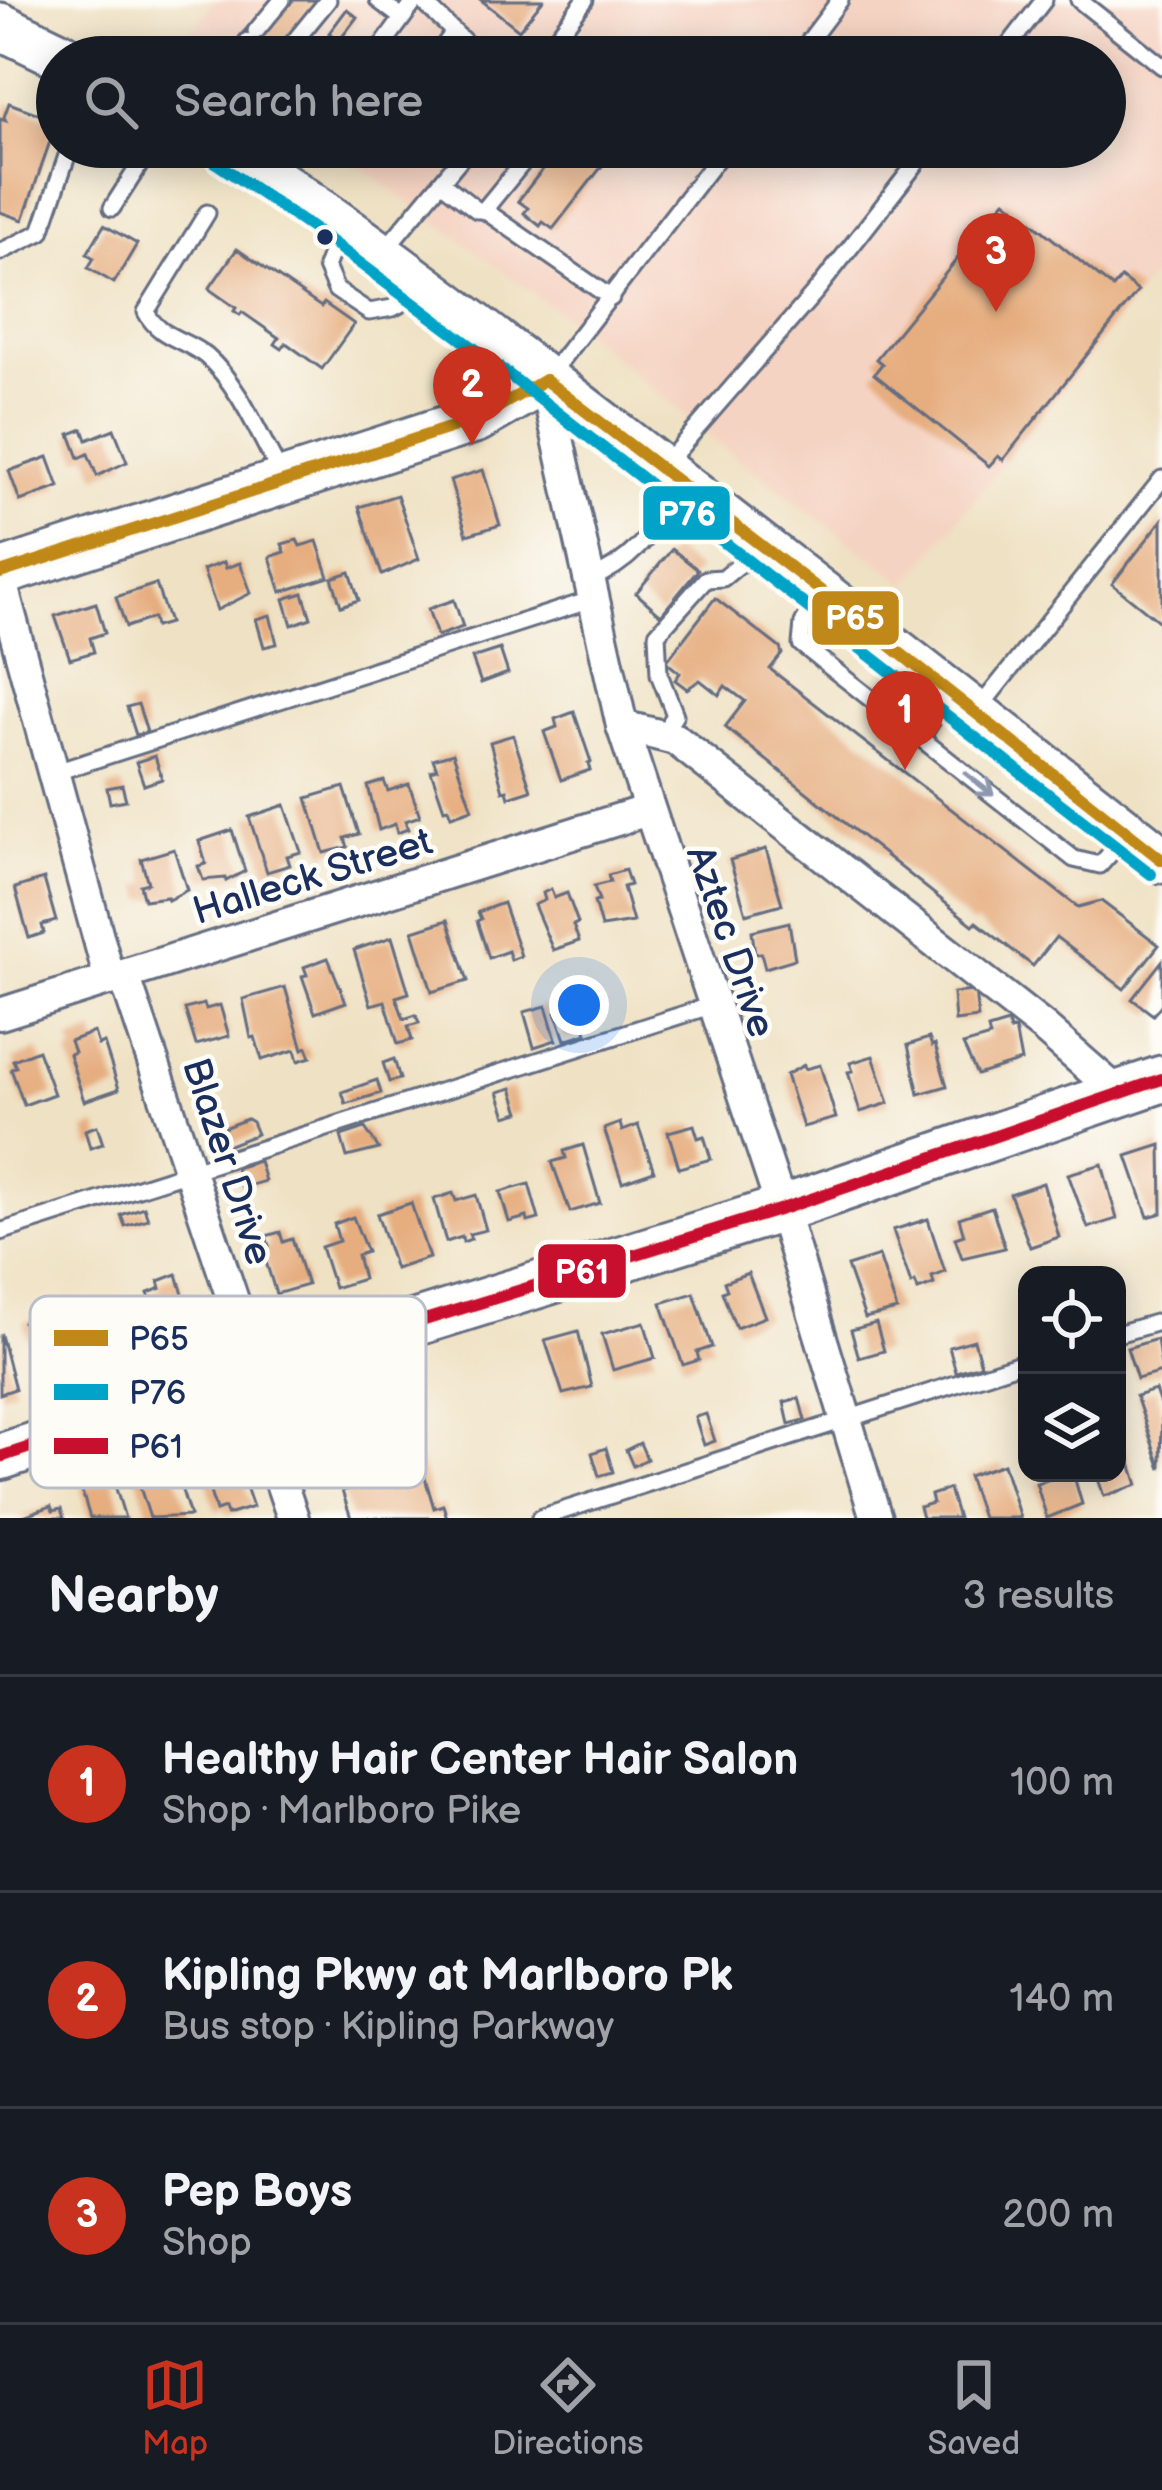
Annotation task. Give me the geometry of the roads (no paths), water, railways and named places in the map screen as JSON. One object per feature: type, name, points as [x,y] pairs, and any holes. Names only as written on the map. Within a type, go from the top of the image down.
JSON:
[{"type":"street","points":[[3,34],[36,46]]},
{"type":"street","points":[[255,168],[427,290],[1145,847]]},
{"type":"street","points":[[0,576],[477,419],[545,380]]},
{"type":"street","name":"Aztec Drive","points":[[545,380],[622,726],[782,1209],[876,1518]]},
{"type":"street","name":"Blazer Drive","points":[[0,576],[53,772],[117,978],[191,1169],[228,1296]]},
{"type":"street","points":[[622,726],[663,734],[1044,1028],[1118,1091]]},
{"type":"street","name":"Halleck Street","points":[[0,1015],[647,810]]},
{"type":"street","points":[[426,1320],[782,1209],[1162,1079]]},
{"type":"street","points":[[0,1457],[30,1447]]},
{"type":"street","name":"Blazer Drive","points":[[283,1488],[292,1518]]},
{"type":"lane","points":[[253,36],[282,0]]},
{"type":"lane","points":[[299,36],[328,0]]},
{"type":"lane","points":[[378,0],[402,18]]},
{"type":"lane","points":[[389,36],[418,0],[456,36]]},
{"type":"lane","points":[[558,36],[586,0]]},
{"type":"lane","points":[[813,36],[840,0]]},
{"type":"lane","points":[[1016,36],[1044,0]]},
{"type":"lane","points":[[1079,0],[1124,36]]},
{"type":"lane","points":[[1126,37],[1162,66]]},
{"type":"lane","points":[[0,252],[41,232],[63,168]]},
{"type":"lane","points":[[112,208],[138,168]]},
{"type":"lane","points":[[380,255],[453,168]]},
{"type":"lane","points":[[484,210],[518,168]]},
{"type":"lane","points":[[545,380],[710,168]]},
{"type":"lane","points":[[53,772],[592,589],[638,552],[672,478],[913,168]]},
{"type":"lane","points":[[442,182],[611,298]]},
{"type":"lane","points":[[207,213],[146,312],[154,328],[205,356],[231,386],[284,481]]},
{"type":"lane","points":[[341,227],[326,267],[336,290],[369,312],[381,312],[427,290]]},
{"type":"lane","points":[[921,738],[963,702],[1162,479]]},
{"type":"lane","points":[[663,734],[675,715],[659,674],[657,634],[706,579],[723,578],[762,546]]},
{"type":"lane","points":[[821,592],[803,622],[801,644],[1074,859],[1100,865],[1145,847]]},
{"type":"lane","points":[[0,1232],[713,1005]]},
{"type":"lane","points":[[1126,1331],[1162,1321]]},
{"type":"lane","points":[[540,1518],[1018,1364]]},
{"type":"place","name":"Pep Boys","points":[[996,312]]},
{"type":"place","name":"Kipling Pkwy at Marlboro Pk","points":[[472,445]]},
{"type":"place","name":"Healthy Hair Center Hair Salon","points":[[905,770]]}]
